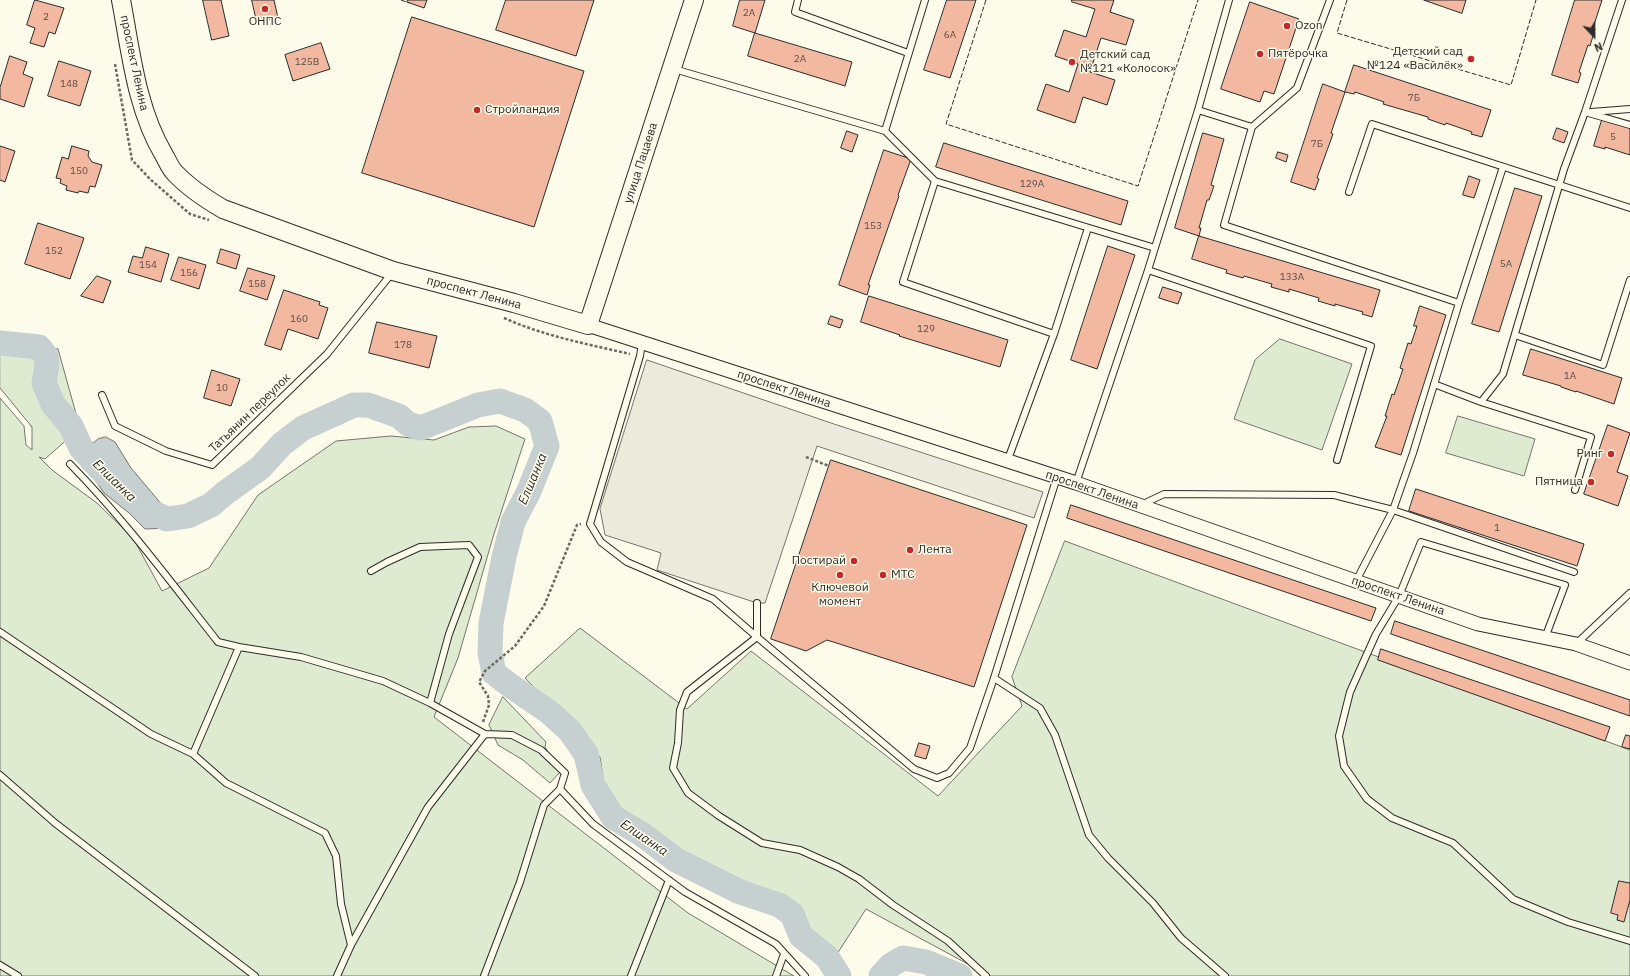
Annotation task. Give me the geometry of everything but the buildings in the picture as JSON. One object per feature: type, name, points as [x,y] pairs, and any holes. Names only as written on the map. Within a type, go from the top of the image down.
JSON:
[{"type":"street","name":"проспект Ленина","points":[[121,0],[138,88],[146,119],[158,145],[174,171],[198,194],[223,210],[393,271],[514,303],[588,325],[1076,483],[1478,624],[1576,644],[1630,663]]},
{"type":"street","name":"улица Пацаева","points":[[588,325],[694,0]]},
{"type":"lane","points":[[798,0],[794,12],[908,53]]},
{"type":"lane","points":[[885,132],[925,0]]},
{"type":"lane","points":[[1076,483],[1155,248],[1198,110],[1229,0]]},
{"type":"lane","points":[[1330,0],[1297,88],[1252,127],[1224,225],[1458,303]]},
{"type":"lane","points":[[1481,402],[1503,374],[1564,169],[1585,112],[1622,0]]},
{"type":"lane","points":[[672,69],[885,132],[935,181],[1155,248]]},
{"type":"lane","points":[[1585,112],[1630,109]]},
{"type":"lane","points":[[1198,110],[1252,127]]},
{"type":"lane","points":[[1585,112],[1630,125]]},
{"type":"lane","points":[[1349,192],[1372,124],[1630,208]]},
{"type":"lane","points":[[1356,582],[1393,510],[1434,384],[1458,303],[1503,167]]},
{"type":"lane","points":[[935,181],[903,282],[1054,334]]},
{"type":"lane","points":[[1008,462],[1054,334],[1088,228]]},
{"type":"lane","points":[[1148,270],[1371,346],[1336,460]]},
{"type":"lane","name":"Татьянин переулок","points":[[102,395],[115,426],[166,451],[212,465],[327,354],[393,271]]},
{"type":"lane","points":[[1515,336],[1603,365],[1630,280]]},
{"type":"lane","points":[[642,343],[640,356],[590,524],[601,542],[627,562],[713,599],[914,769],[937,778],[949,773],[970,748],[994,678],[1057,477]]},
{"type":"lane","points":[[1434,384],[1481,402],[1591,437],[1576,490]]},
{"type":"lane","points":[[70,464],[123,522],[218,642],[301,657],[383,681],[430,703],[482,733],[512,736],[541,750],[565,773],[560,789],[544,805],[520,882],[484,976]]},
{"type":"lane","points":[[1140,506],[1164,494],[1334,495],[1393,510],[1574,572]]},
{"type":"lane","points":[[1545,638],[1565,585],[1421,542],[1399,596],[1376,634],[1350,692],[1339,736],[1344,766],[1367,799],[1392,818],[1453,843],[1513,899],[1568,922],[1630,941]]},
{"type":"lane","points":[[371,571],[387,562],[420,548],[468,545],[478,557],[449,634],[430,703]]},
{"type":"lane","points":[[1576,644],[1630,593]]},
{"type":"lane","points":[[757,603],[757,637]]},
{"type":"lane","points":[[0,632],[150,734],[192,754],[226,783],[325,833],[336,856],[341,904],[351,945]]},
{"type":"lane","points":[[757,637],[687,692],[680,710],[678,743],[673,768],[688,793],[719,816],[762,843],[800,850],[838,867],[859,879],[893,905],[948,941],[986,976]]},
{"type":"lane","points":[[192,754],[239,647]]},
{"type":"lane","points":[[994,678],[1040,708],[1055,734],[1089,835],[1108,858],[1153,903],[1182,938],[1225,976]]},
{"type":"lane","points":[[337,976],[351,945],[428,808],[482,733]]},
{"type":"lane","points":[[0,775],[55,823],[255,976]]},
{"type":"lane","points":[[560,789],[593,824],[685,892],[776,944],[805,976]]},
{"type":"lane","points":[[631,976],[669,880]]},
{"type":"lane","points":[[776,976],[784,954]]},
{"type":"lane","points":[[0,965],[18,976]]},
{"type":"path","points":[[806,457],[829,466]]},
{"type":"path","points":[[482,733],[480,726],[485,720],[489,705],[488,696],[479,682],[485,671],[515,646],[544,606],[577,524],[590,524]]},
{"type":"green space","points":[[1280,339],[1352,364],[1322,450],[1234,419],[1255,360]]},
{"type":"green space","points":[[0,342],[58,349],[80,428],[45,459],[39,457],[52,470],[97,503],[133,538],[162,591],[209,568],[258,495],[336,441],[391,436],[434,440],[469,427],[496,426],[525,439],[493,537],[458,658],[434,717],[688,913],[794,976],[0,976],[0,398],[24,426],[26,445],[32,450],[32,427],[0,388]]},
{"type":"green space","points":[[1458,416],[1535,439],[1524,476],[1446,453]]},
{"type":"green space","points":[[1065,541],[1630,750],[1630,976],[990,976],[866,909],[837,954],[607,802],[600,757],[525,678],[580,628],[687,709],[751,651],[938,796],[1022,706],[1012,677]]},
{"type":"green space","points":[[503,697],[546,742],[545,747],[560,772],[550,783],[523,760],[498,745],[489,725]]},
{"type":"shaded area","points":[[647,360],[834,424],[1043,492],[1034,518],[817,446],[765,603],[757,603],[657,570],[661,553],[605,535],[600,509]]},
{"type":"water","points":[[106,437],[115,442],[131,468],[163,506],[170,508],[181,518],[174,528],[145,529],[129,513],[104,493],[93,477],[83,468],[76,457],[98,439]]},
{"type":"waterway","name":"Елшанка","points":[[0,343],[39,347],[46,356],[47,365],[44,383],[53,404],[71,426],[81,448],[106,475]]},
{"type":"waterway","name":"Елшанка","points":[[149,511],[167,519],[188,516],[211,505],[260,468],[282,444],[303,428],[354,405],[368,405],[399,416],[408,424],[421,428],[478,405],[500,401],[525,410],[540,421],[547,446],[529,491],[513,522],[504,557],[491,623],[490,653],[494,673],[549,712],[570,731],[586,754],[593,785],[613,817],[643,835],[676,860],[740,892],[779,905],[792,914],[801,936],[827,957],[839,976]]},
{"type":"waterway","name":"Елшанка","points":[[881,976],[891,965],[903,958],[926,962],[960,976]]},
{"type":"fence","points":[[401,0],[409,3]]},
{"type":"fence","points":[[986,0],[946,124],[1138,186],[1198,0]]},
{"type":"fence","points":[[1347,0],[1337,33],[1511,85],[1536,0]]},
{"type":"place","name":"ОНПС","points":[[265,9]]},
{"type":"place","name":"Ozon","points":[[1287,26]]},
{"type":"place","name":"Пятёрочка","points":[[1260,54]]},
{"type":"place","name":"Детский сад №124 «Василёк»","points":[[1471,59]]},
{"type":"place","name":"Детский сад №121 «Колосок»","points":[[1072,62]]},
{"type":"place","name":"Стройландия","points":[[477,110]]},
{"type":"place","name":"Ринг","points":[[1611,454]]},
{"type":"place","name":"Пятница","points":[[1591,482]]},
{"type":"place","name":"Лента","points":[[910,550]]},
{"type":"place","name":"Постирай","points":[[854,561]]},
{"type":"place","name":"Ключевой момент","points":[[840,575]]},
{"type":"place","name":"МТС","points":[[883,575]]}]
